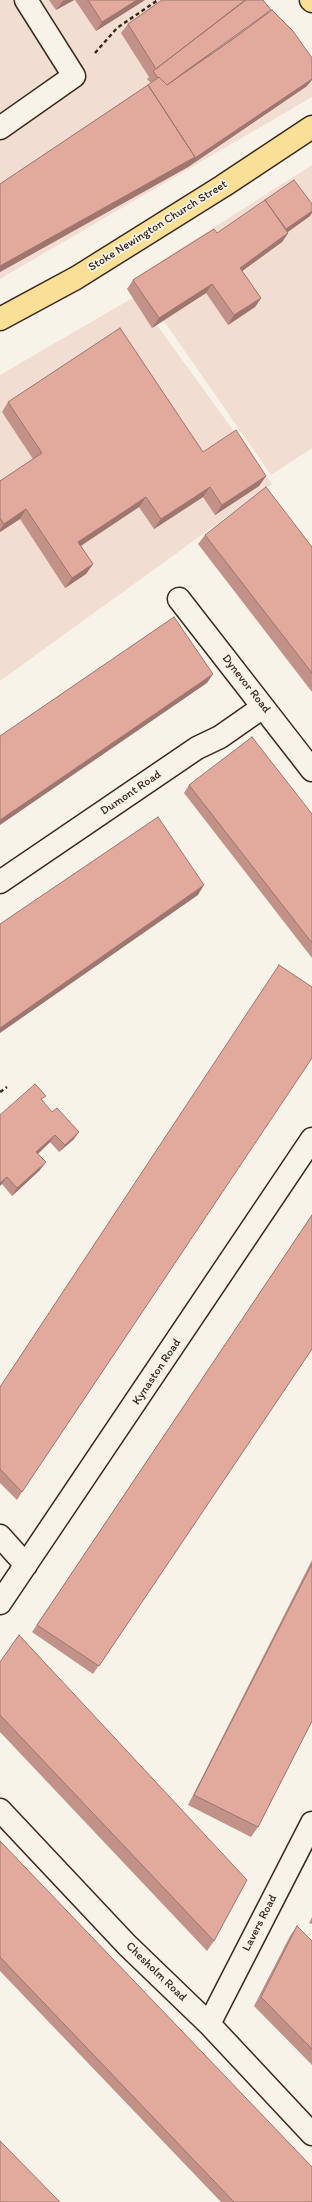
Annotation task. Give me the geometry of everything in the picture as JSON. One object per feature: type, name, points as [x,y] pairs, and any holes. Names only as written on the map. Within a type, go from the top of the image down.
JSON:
[{"type":"main road","name":"Stoke Newington Church Street","points":[[0,318],[76,278],[224,186],[312,127]]},
{"type":"street","points":[[0,128],[74,76],[26,0]]},
{"type":"street","name":"Dynevor Road","points":[[179,599],[312,770]]},
{"type":"street","name":"Dumont Road","points":[[0,882],[197,748],[220,737],[263,707]]},
{"type":"street","name":"Kynaston Road","points":[[0,1603],[312,1139]]},
{"type":"street","points":[[0,1536],[26,1564]]},
{"type":"street","name":"Chesholm Road","points":[[0,1810],[127,1945],[209,2024],[312,2134]]},
{"type":"street","name":"Lavers Road","points":[[209,2024],[312,1823]]},
{"type":"path","points":[[74,76],[117,28],[158,0]]},
{"type":"path","points":[[0,1092],[7,1087]]},
{"type":"shaded area","points":[[0,0],[260,0],[312,72],[312,97],[0,279]]},
{"type":"shaded area","points":[[312,165],[312,448],[271,475],[134,278]]},
{"type":"shaded area","points":[[136,296],[272,484],[0,681],[0,375]]},
{"type":"building","points":[[88,0],[137,0],[102,22]]},
{"type":"building","points":[[162,0],[245,0],[156,69],[128,24]]},
{"type":"building","points":[[246,0],[263,0],[271,10],[167,85],[159,77],[158,78],[153,71]]},
{"type":"building","points":[[272,10],[293,31],[312,58],[312,79],[195,158],[148,85],[159,77],[167,85]]},
{"type":"building","points":[[148,85],[195,157],[0,266],[0,184]]},
{"type":"building","points":[[294,180],[312,204],[312,211],[286,229],[265,200]]},
{"type":"building","points":[[265,200],[288,233],[240,268],[261,298],[234,315],[212,284],[159,318],[133,280],[214,229],[217,233]]},
{"type":"building","points":[[120,328],[203,452],[236,430],[266,476],[222,505],[210,487],[161,519],[146,497],[78,542],[93,564],[72,578],[26,509],[4,524],[0,518],[0,481],[42,453],[8,402]]},
{"type":"building","points":[[266,487],[312,547],[312,673],[205,535]]},
{"type":"building","points":[[174,617],[213,674],[0,820],[0,736]]},
{"type":"building","points":[[252,737],[312,814],[312,943],[189,785]]},
{"type":"building","points":[[158,817],[204,885],[0,1028],[0,924]]},
{"type":"building","points":[[279,965],[312,987],[312,1058],[22,1492],[0,1469],[0,1387]]},
{"type":"building","points":[[35,1084],[46,1096],[41,1099],[52,1112],[57,1108],[79,1132],[65,1145],[55,1135],[36,1152],[46,1162],[17,1188],[7,1177],[0,1183],[0,1115]]},
{"type":"building","points":[[312,1215],[312,1349],[99,1666],[37,1625]]},
{"type":"building","points":[[312,1564],[312,1721],[258,1827],[194,1795]]},
{"type":"building","points":[[19,1635],[247,1880],[214,1941],[0,1715],[0,1662]]},
{"type":"building","points":[[0,1841],[312,2167],[312,2202],[234,2202],[0,1957]]},
{"type":"building","points":[[297,1926],[312,1941],[312,2049],[261,1997]]},
{"type":"building","points":[[0,2141],[60,2202],[0,2202]]}]
